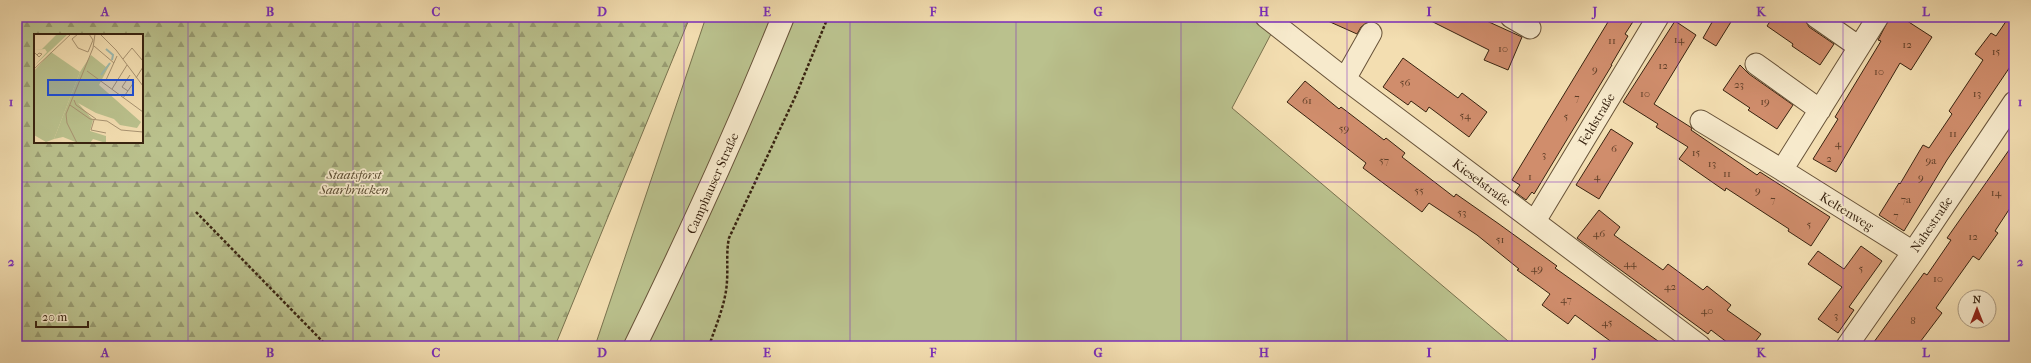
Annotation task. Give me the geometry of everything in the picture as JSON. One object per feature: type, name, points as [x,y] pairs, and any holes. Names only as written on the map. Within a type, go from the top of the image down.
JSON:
[{"type":"street","name":"Camphauser Straße","points":[[635,346],[721,167],[783,17]]},
{"type":"street","name":"Kieselstraße","points":[[1266,17],[1345,79],[1700,346]]},
{"type":"street","points":[[1511,17],[1530,28]]},
{"type":"street","name":"Feldstraße","points":[[1535,221],[1658,17]]},
{"type":"street","points":[[1816,17],[1859,47]]},
{"type":"street","points":[[1782,170],[1878,17]]},
{"type":"street","points":[[1345,79],[1371,33]]},
{"type":"street","points":[[1756,64],[1820,110]]},
{"type":"street","name":"Nahestraße","points":[[1847,346],[2014,102]]},
{"type":"street","name":"Keltenweg","points":[[1701,121],[1912,252]]},
{"type":"path","points":[[709,346],[724,301],[727,281],[726,253],[729,238],[796,95],[828,17]]},
{"type":"path","points":[[196,212],[327,346]]},
{"type":"green space","name":"Staatsforst Saarbrücken","points":[[17,17],[690,17],[555,346],[17,346]]},
{"type":"green space","points":[[706,17],[1280,17],[1232,108],[1514,346],[595,346]]},
{"type":"building","points":[[1319,17],[1371,17],[1369,21],[1361,27],[1357,34]]},
{"type":"building","points":[[1423,17],[1478,17],[1522,37],[1508,70],[1484,60],[1489,50]]},
{"type":"building","points":[[1611,17],[1636,17],[1625,34],[1628,36],[1612,65],[1534,194],[1532,192],[1526,200],[1515,192],[1520,185],[1512,180]]},
{"type":"building","points":[[1715,17],[1734,17],[1716,46],[1703,38]]},
{"type":"building","points":[[1773,17],[1804,17],[1809,27],[1834,44],[1820,65],[1792,46],[1793,44],[1767,26]]},
{"type":"building","points":[[1890,17],[1901,17],[1932,37],[1911,70],[1900,63],[1836,172],[1813,159],[1838,119],[1835,117],[1881,41],[1878,40]]},
{"type":"building","points":[[2009,17],[2014,17],[2014,61],[1947,160],[1904,231],[1879,215],[1899,183],[1900,184],[1923,145],[1929,148],[1952,114],[1949,111],[1983,60],[1975,54],[1991,33],[1996,36]]},
{"type":"building","points":[[1675,21],[1696,35],[1654,104],[1692,128],[1691,130],[1757,175],[1760,172],[1830,217],[1811,246],[1788,231],[1789,229],[1726,188],[1725,191],[1679,159],[1688,147],[1656,127],[1658,124],[1623,102]]},
{"type":"building","points":[[1403,58],[1458,98],[1462,93],[1487,112],[1469,137],[1429,107],[1426,112],[1411,101],[1408,105],[1383,87]]},
{"type":"building","points":[[1740,65],[1749,74],[1793,105],[1777,129],[1748,110],[1750,108],[1723,90]]},
{"type":"building","points":[[1305,81],[1339,109],[1341,107],[1384,140],[1386,138],[1405,153],[1402,157],[1454,197],[1456,194],[1499,224],[1557,266],[1555,268],[1665,346],[1617,346],[1575,315],[1568,324],[1542,305],[1550,294],[1517,270],[1519,269],[1477,235],[1429,203],[1422,212],[1363,168],[1366,163],[1287,102]]},
{"type":"building","points":[[1611,129],[1633,143],[1599,199],[1576,185]]},
{"type":"building","points":[[2014,143],[2014,202],[1995,231],[1998,233],[1979,260],[1973,256],[1936,308],[1942,313],[1917,346],[1871,346],[1924,273],[1927,275],[1951,240],[1947,238]]},
{"type":"building","points":[[1599,210],[1620,227],[1614,235],[1663,270],[1668,264],[1703,290],[1707,286],[1731,305],[1727,310],[1761,334],[1752,346],[1732,346],[1711,330],[1708,334],[1577,238]]},
{"type":"building","points":[[1861,246],[1882,261],[1849,307],[1854,310],[1838,333],[1818,319],[1842,287],[1808,264],[1818,251],[1844,269]]}]
